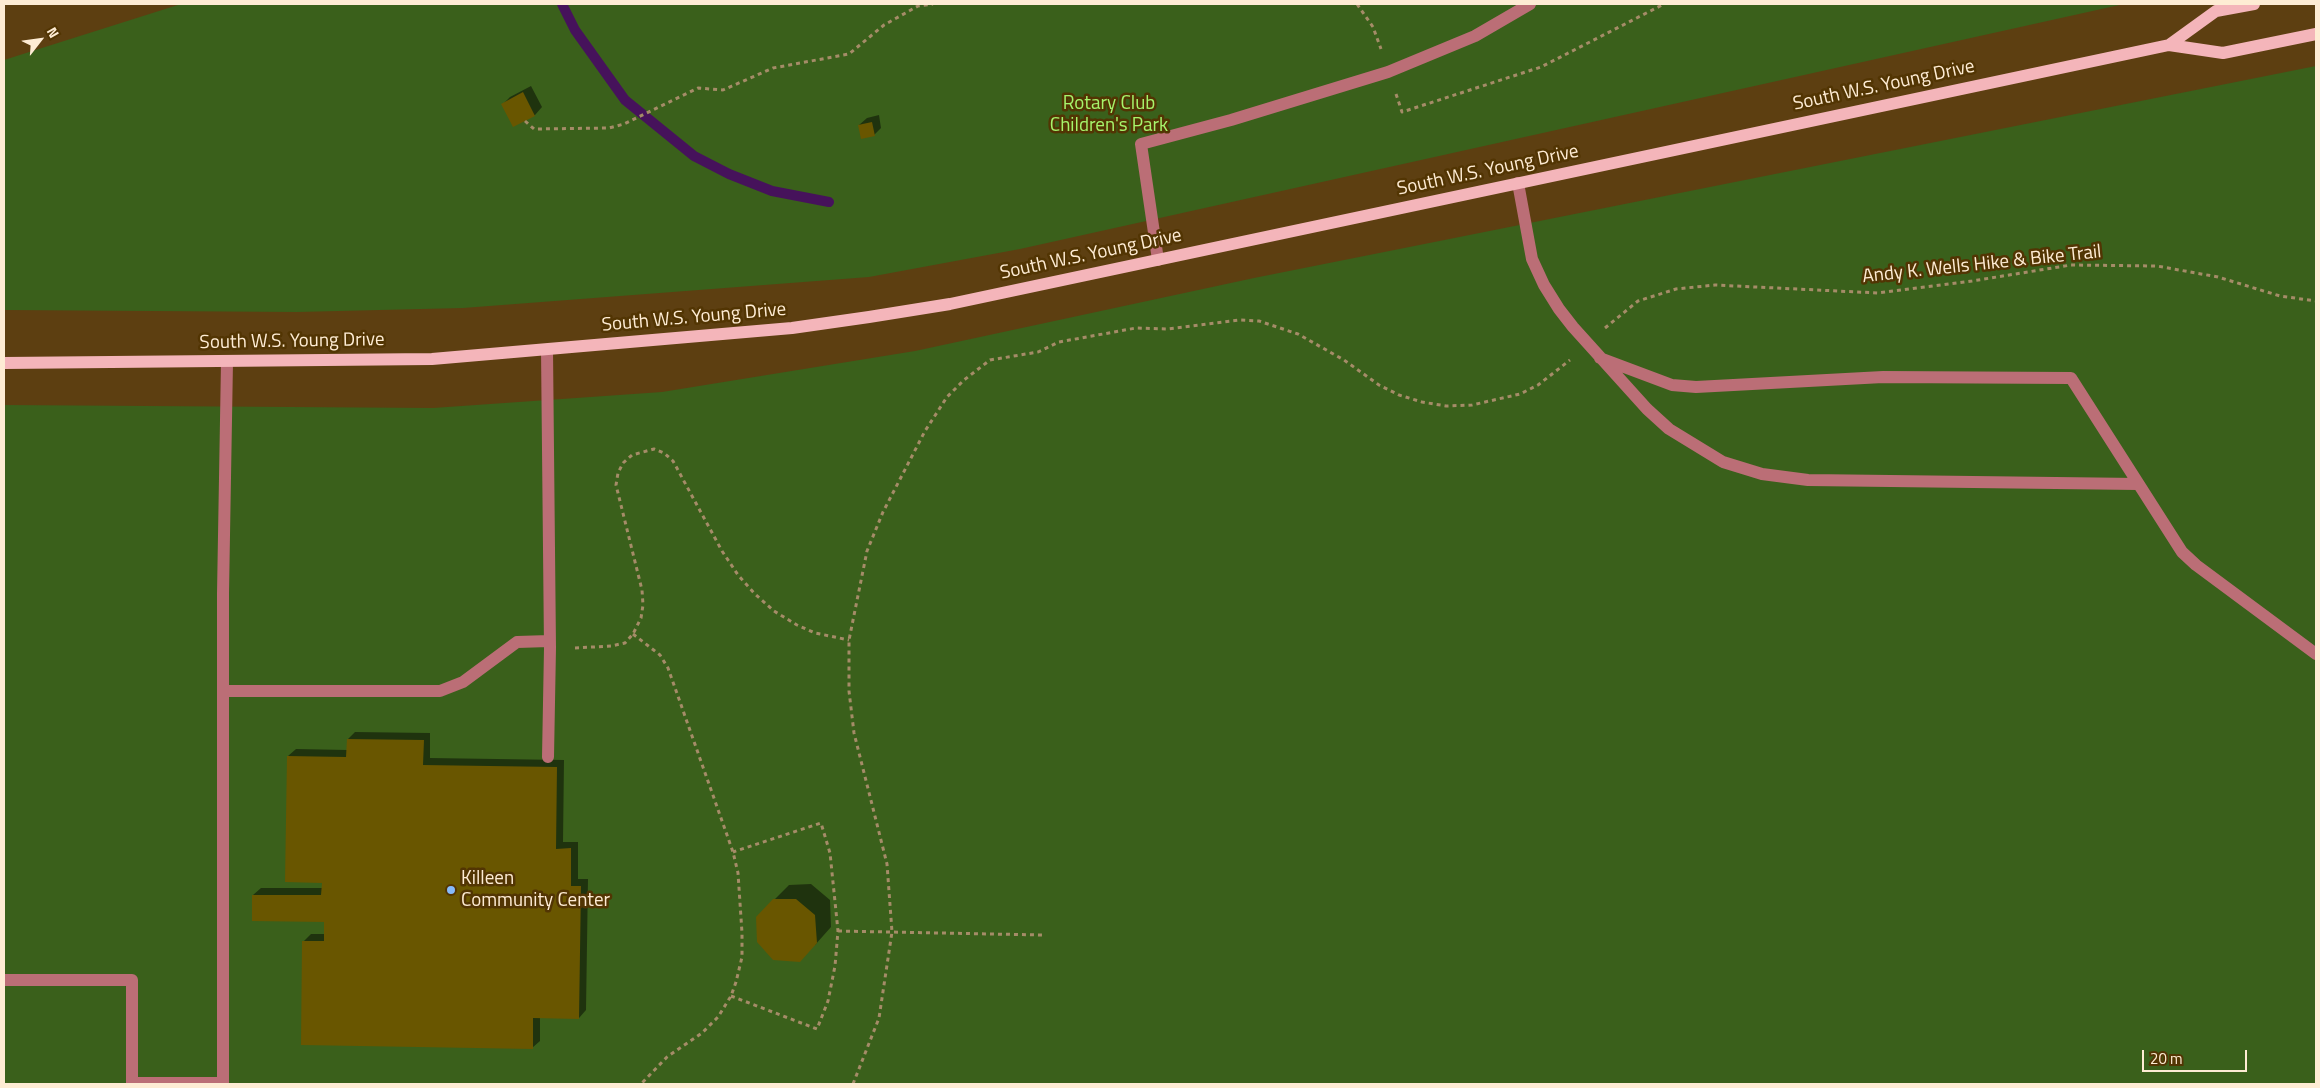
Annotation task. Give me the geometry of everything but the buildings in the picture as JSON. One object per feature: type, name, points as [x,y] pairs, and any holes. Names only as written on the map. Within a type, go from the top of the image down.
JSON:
[{"type":"main road","name":"South W.S. Young Drive","points":[[4,363],[432,359],[792,328],[869,317],[950,304],[2169,44],[2216,12],[2254,4]]},
{"type":"main road","name":"South W.S. Young Drive","points":[[2169,44],[2223,54],[2316,34]]},
{"type":"lane","points":[[1158,260],[1140,144],[1231,120],[1388,72],[1476,36],[1530,4]]},
{"type":"lane","points":[[1518,183],[1532,259],[1559,309],[1600,358],[1647,409],[1669,429],[1723,462],[1762,474],[1808,480],[2138,484]]},
{"type":"lane","points":[[547,350],[550,645],[548,757]]},
{"type":"lane","points":[[1600,358],[1672,385],[1696,387],[1883,377],[2070,378],[2182,552],[2196,565],[2316,654]]},
{"type":"lane","points":[[4,980],[132,980],[132,1083],[223,1083],[223,691],[227,362]]},
{"type":"lane","points":[[223,691],[440,691],[463,682],[516,642],[550,645]]},
{"type":"path","points":[[524,121],[534,129],[609,128],[624,124],[663,103],[698,88],[723,90],[773,68],[849,54],[884,25],[918,6],[933,4]]},
{"type":"path","points":[[1357,4],[1373,27],[1383,54]]},
{"type":"path","points":[[1394,89],[1402,112],[1541,67],[1664,4]]},
{"type":"path","name":"Andy K. Wells Hike & Bike Trail","points":[[1601,332],[1638,301],[1676,289],[1715,285],[1878,293],[1972,281],[2071,265],[2157,266],[2218,277],[2280,296],[2316,301]]},
{"type":"path","points":[[853,1084],[879,1018],[892,932],[887,864],[854,733],[849,691],[849,640],[868,551],[877,528],[906,465],[947,397],[977,368],[990,360],[1038,352],[1059,342],[1136,328],[1167,329],[1240,320],[1259,321],[1298,334],[1320,346],[1379,385],[1399,395],[1422,402],[1446,406],[1472,405],[1520,394],[1538,385],[1575,356]]},
{"type":"path","points":[[550,645],[611,646],[624,642],[633,634],[641,618],[643,605],[642,590],[616,486],[618,473],[632,455],[642,451],[654,450],[664,453],[673,461],[722,551],[754,594],[774,611],[796,625],[815,633],[849,640]]},
{"type":"path","points":[[633,634],[660,655],[668,668],[733,852],[741,900],[742,956],[731,996],[718,1017],[702,1033],[667,1057],[641,1084]]},
{"type":"path","points":[[731,996],[817,1029],[828,1001],[835,966],[838,931],[830,854],[820,823],[733,852]]},
{"type":"path","points":[[838,931],[1042,935]]},
{"type":"green space","name":"Rotary Club Children's Park","points":[[181,4],[2124,4],[1020,249],[869,277],[463,308],[297,312],[4,310],[4,60]]},
{"type":"green space","points":[[2316,66],[2316,1084],[4,1084],[4,405],[433,408],[662,392],[915,351],[1254,278]]},
{"type":"waterway","points":[[562,4],[575,30],[625,100],[694,156],[729,174],[772,191],[829,202]]},
{"type":"place","name":"Killeen Community Center","points":[[451,890]]}]
